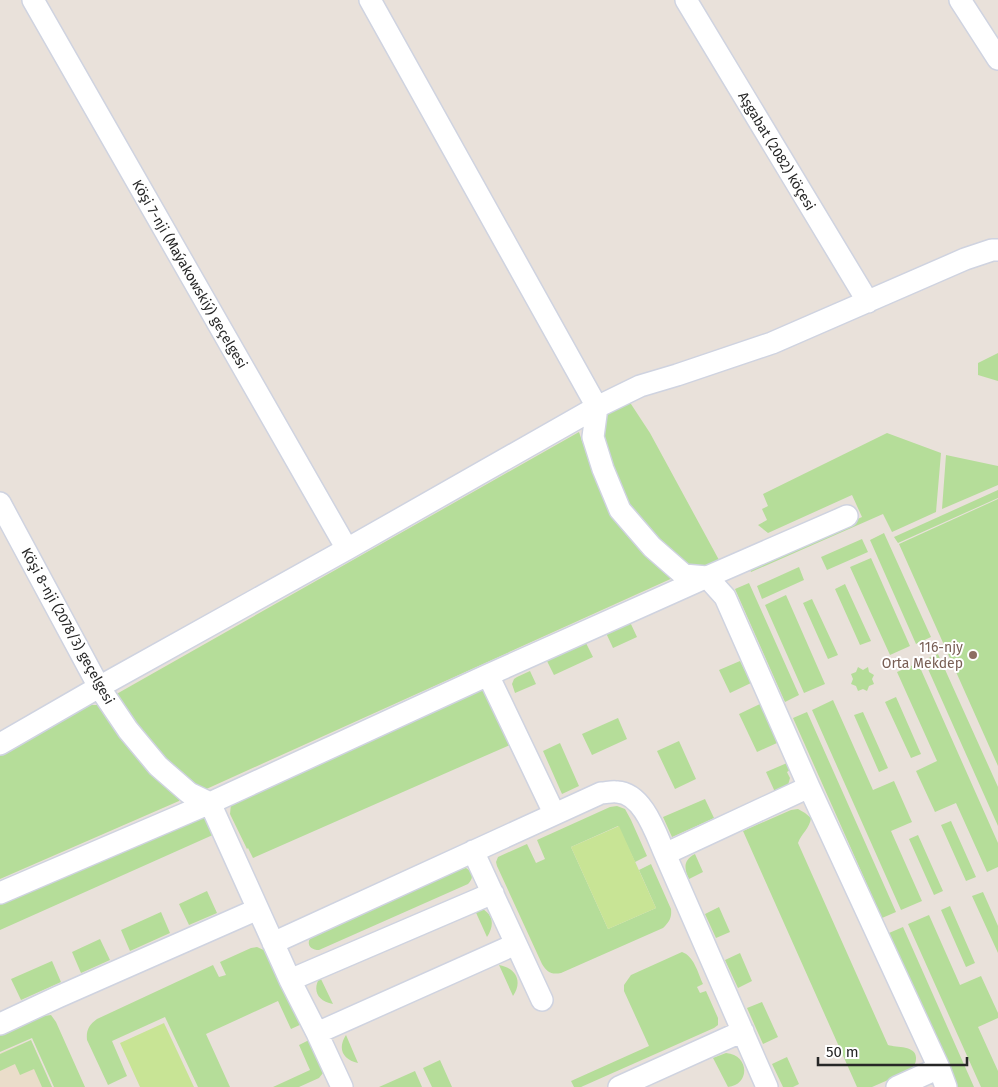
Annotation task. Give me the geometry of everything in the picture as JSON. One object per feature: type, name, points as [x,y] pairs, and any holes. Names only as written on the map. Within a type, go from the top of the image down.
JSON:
[{"type":"street","name":"Köşi 7-nji (Maýakowskiý) geçelgesi","points":[[33,0],[347,549]]},
{"type":"street","points":[[370,0],[597,407],[593,437],[603,469],[620,510],[652,547],[684,575],[706,577],[725,597],[809,787],[943,1078],[897,1087]]},
{"type":"street","name":"Aşgabat (2082) köçesi","points":[[686,0],[868,302]]},
{"type":"street","points":[[960,0],[998,59]]},
{"type":"street","points":[[0,744],[597,407],[640,386],[677,376],[772,343],[965,260],[992,250],[998,250]]},
{"type":"street","name":"Köşi 8-nji (2078/3) geçelgesi","points":[[0,503],[99,687],[128,730],[158,766],[189,793],[210,803]]},
{"type":"street","points":[[0,893],[210,803],[488,675],[847,516]]},
{"type":"street","points":[[488,675],[554,813]]},
{"type":"street","points":[[665,854],[809,787]]},
{"type":"street","points":[[273,943],[554,813],[601,793],[619,791],[632,797],[644,810],[767,1087]]},
{"type":"street","points":[[210,803],[290,980],[342,1087]]},
{"type":"street","points":[[473,852],[542,1000]]},
{"type":"street","points":[[290,980],[493,894]]},
{"type":"street","points":[[0,1024],[258,910]]},
{"type":"street","points":[[317,1033],[516,944]]},
{"type":"street","points":[[618,1087],[743,1031]]},
{"type":"shaded area","points":[[31,1040],[52,1087],[0,1087],[0,1053]]},
{"type":"green space","points":[[998,353],[998,381],[978,375],[978,363]]},
{"type":"green space","points":[[629,401],[650,433],[719,560],[688,572],[627,510],[602,443],[601,416]]},
{"type":"green space","points":[[579,432],[592,471],[614,511],[675,577],[202,791],[162,758],[113,696]]},
{"type":"green space","points":[[887,433],[941,453],[936,512],[892,532],[883,514],[751,572],[749,567],[862,517],[852,495],[768,533],[758,525],[767,520],[762,509],[768,506],[763,494]]},
{"type":"green space","points":[[946,455],[998,466],[998,485],[942,509]]},
{"type":"green space","points":[[998,490],[998,498],[898,543],[894,537]]},
{"type":"green space","name":"116-njy Orta Mekdep","points":[[998,499],[998,766],[899,544]]},
{"type":"green space","points":[[884,533],[931,637],[916,644],[870,540]]},
{"type":"green space","points":[[862,539],[868,552],[827,570],[821,557]]},
{"type":"green space","points":[[871,558],[910,646],[890,655],[850,567]]},
{"type":"green space","points":[[799,567],[804,580],[762,599],[757,586]]},
{"type":"green space","points":[[749,583],[799,695],[785,702],[735,589]]},
{"type":"green space","points":[[845,584],[871,641],[860,645],[835,589]]},
{"type":"green space","points":[[786,595],[825,684],[804,693],[765,605]]},
{"type":"green space","points":[[812,599],[838,655],[828,659],[803,603]]},
{"type":"green space","points":[[630,622],[637,637],[613,648],[606,633]]},
{"type":"green space","points":[[586,643],[593,657],[554,675],[547,661]]},
{"type":"green space","points":[[938,654],[998,787],[998,826],[924,660]]},
{"type":"green space","points":[[740,661],[751,683],[730,693],[719,670]]},
{"type":"green space","points":[[918,663],[998,843],[998,867],[987,872],[956,803],[935,812],[916,771],[937,761],[897,672]]},
{"type":"green space","points":[[858,667],[863,670],[868,667],[869,672],[874,675],[872,679],[874,684],[869,686],[867,691],[863,689],[858,691],[856,686],[851,684],[853,679],[851,674],[856,672]]},
{"type":"green space","points":[[530,671],[536,684],[515,693],[512,684],[514,679]]},
{"type":"green space","points":[[480,690],[487,693],[512,744],[253,858],[230,814],[231,804],[238,797]]},
{"type":"green space","points":[[896,697],[921,754],[911,758],[885,702]]},
{"type":"green space","points":[[833,700],[873,790],[894,781],[912,822],[891,831],[922,901],[901,910],[812,710]]},
{"type":"green space","points":[[760,704],[777,743],[757,752],[739,714]]},
{"type":"green space","points":[[89,705],[101,705],[180,798],[179,801],[0,879],[0,756]]},
{"type":"green space","points":[[807,712],[896,912],[882,918],[793,718]]},
{"type":"green space","points":[[863,712],[888,768],[879,772],[854,715]]},
{"type":"green space","points":[[618,718],[627,739],[592,755],[582,734]]},
{"type":"green space","points":[[679,741],[696,779],[675,789],[657,751]]},
{"type":"green space","points":[[560,743],[579,786],[562,794],[543,751]]},
{"type":"green space","points":[[787,763],[790,770],[787,772],[790,778],[788,785],[775,792],[766,772]]},
{"type":"green space","points":[[705,799],[714,818],[672,837],[663,817]]},
{"type":"green space","points":[[617,806],[625,809],[647,856],[635,862],[618,826],[571,847],[608,929],[656,908],[639,870],[651,864],[671,909],[670,920],[663,928],[555,974],[546,969],[542,964],[496,862],[498,857],[527,844],[536,863],[545,859],[537,840],[610,807]]},
{"type":"green space","points":[[798,809],[811,818],[798,843],[888,1045],[910,1049],[915,1055],[916,1062],[911,1070],[872,1087],[857,1087],[743,831],[791,810]]},
{"type":"green space","points":[[204,815],[215,834],[0,930],[0,904]]},
{"type":"green space","points":[[951,821],[976,877],[966,881],[941,825]]},
{"type":"green space","points":[[619,826],[656,908],[608,929],[571,847]]},
{"type":"green space","points":[[918,835],[943,891],[934,895],[909,839]]},
{"type":"green space","points":[[695,854],[703,872],[689,879],[686,865],[688,859]]},
{"type":"green space","points":[[466,868],[472,875],[468,884],[319,950],[313,949],[309,945],[309,940],[313,935]]},
{"type":"green space","points":[[207,891],[217,913],[189,925],[179,904]]},
{"type":"green space","points":[[983,892],[998,926],[998,953],[972,896]]},
{"type":"green space","points":[[473,906],[484,910],[491,917],[492,926],[487,937]]},
{"type":"green space","points":[[950,906],[975,963],[966,967],[941,910]]},
{"type":"green space","points":[[719,907],[730,932],[716,938],[705,914]]},
{"type":"green space","points":[[161,912],[170,933],[130,951],[121,930]]},
{"type":"green space","points":[[929,915],[960,985],[981,976],[998,1013],[998,1018],[978,1027],[998,1071],[998,1087],[981,1087],[908,924]]},
{"type":"green space","points":[[903,927],[974,1087],[957,1087],[889,933]]},
{"type":"green space","points":[[100,939],[110,960],[81,973],[72,952]]},
{"type":"green space","points":[[257,947],[268,952],[304,1023],[291,1029],[278,1001],[206,1034],[230,1087],[198,1087],[165,1017],[112,1041],[127,1076],[108,1085],[87,1040],[87,1033],[94,1021],[213,965],[219,977],[226,975],[220,962]]},
{"type":"green space","points":[[682,952],[690,957],[695,965],[703,984],[697,987],[700,993],[706,991],[718,1018],[718,1025],[581,1087],[574,1087],[571,1081],[649,1046],[624,991],[624,985],[631,975]]},
{"type":"green space","points":[[740,953],[752,981],[738,988],[725,960]]},
{"type":"green space","points":[[52,961],[61,982],[21,1000],[11,979]]},
{"type":"green space","points":[[499,965],[510,969],[516,976],[517,985],[513,996]]},
{"type":"green space","points":[[320,977],[333,1004],[323,1000],[317,994],[316,986]]},
{"type":"green space","points":[[762,1002],[778,1037],[763,1044],[747,1008]]},
{"type":"green space","points":[[51,1015],[56,1022],[85,1087],[54,1087],[32,1038],[0,1052],[0,1035],[44,1016]]},
{"type":"green space","points":[[164,1023],[194,1087],[140,1087],[120,1043]]},
{"type":"green space","points":[[346,1035],[358,1063],[345,1057],[343,1053],[342,1045]]},
{"type":"green space","points":[[311,1039],[324,1067],[323,1073],[319,1078],[299,1087],[273,1087],[310,1070],[299,1045]]},
{"type":"green space","points":[[31,1040],[52,1087],[42,1087],[34,1069],[20,1075],[15,1064],[0,1071],[0,1054]]},
{"type":"green space","points":[[726,1053],[740,1059],[744,1070],[740,1081],[728,1087],[713,1058]]},
{"type":"green space","points":[[787,1057],[799,1084],[793,1087],[783,1087],[772,1064]]},
{"type":"green space","points":[[440,1060],[452,1087],[432,1087],[423,1068]]},
{"type":"green space","points":[[415,1071],[422,1087],[379,1087]]},
{"type":"place","name":"116-njy Orta Mekdep","points":[[973,655]]}]
